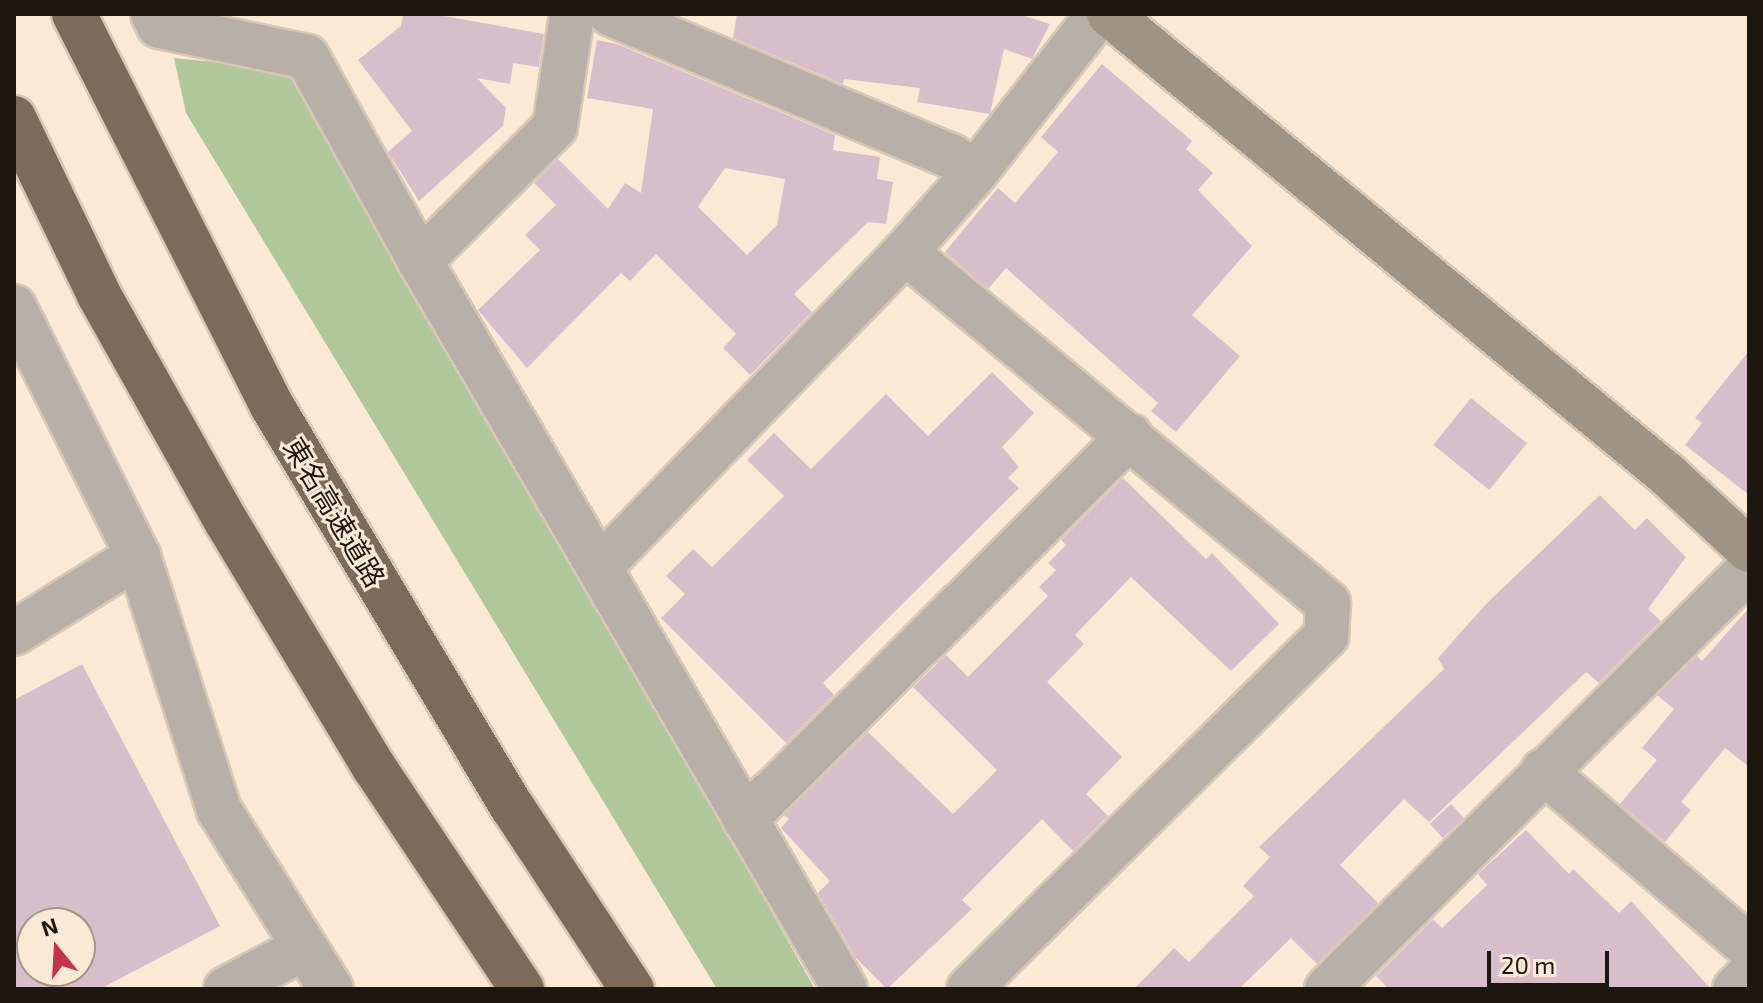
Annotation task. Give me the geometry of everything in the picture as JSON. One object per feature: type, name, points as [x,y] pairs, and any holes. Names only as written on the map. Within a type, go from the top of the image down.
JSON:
[{"type":"highway","name":"東名高速道路","points":[[74,14],[272,406],[513,808],[632,989]]},
{"type":"highway","points":[[14,118],[99,295],[226,521],[374,767],[522,989]]},
{"type":"street","points":[[153,14],[159,26],[307,57],[420,261],[602,565],[845,989]]},
{"type":"street","points":[[420,261],[555,127],[572,14]]},
{"type":"street","points":[[611,14],[937,150],[975,173]]},
{"type":"street","points":[[602,565],[905,252],[975,173],[1099,14]]},
{"type":"street","points":[[1109,14],[1669,476],[1749,550]]},
{"type":"street","points":[[905,252],[1328,603],[1326,636],[969,989]]},
{"type":"street","points":[[14,307],[138,556],[219,810],[331,989]]},
{"type":"street","points":[[745,819],[1130,436]]},
{"type":"street","points":[[14,633],[138,556]]},
{"type":"street","points":[[1327,989],[1749,569]]},
{"type":"street","points":[[1543,771],[1749,947]]},
{"type":"street","points":[[226,989],[304,948]]},
{"type":"street","points":[[1735,989],[1749,975]]},
{"type":"green space","points":[[174,58],[274,68],[303,83],[815,989],[717,989],[186,113]]},
{"type":"building","points":[[403,14],[433,14],[544,34],[539,67],[513,63],[510,84],[477,78],[506,108],[503,126],[419,201],[388,152],[412,131],[358,60],[401,26]]},
{"type":"building","points":[[737,14],[1018,14],[1050,24],[1032,59],[1004,49],[990,114],[917,102],[920,88],[844,79],[843,84],[733,38]]},
{"type":"building","points":[[597,40],[617,44],[835,135],[833,150],[880,157],[877,179],[893,182],[886,224],[868,222],[794,294],[812,312],[750,375],[723,348],[736,334],[656,254],[630,281],[621,273],[527,368],[478,310],[540,250],[525,235],[556,205],[534,183],[558,159],[608,209],[625,183],[641,193],[653,109],[587,98]],"holes":[[[725,168],[785,179],[777,225],[747,255],[698,207]]]},
{"type":"building","points":[[1102,64],[1192,141],[1186,149],[1213,173],[1198,190],[1252,246],[1192,315],[1240,356],[1176,432],[1151,411],[1158,403],[1006,268],[988,289],[945,252],[998,188],[1015,203],[1058,152],[1041,137]]},
{"type":"building","points":[[1749,351],[1749,495],[1685,445],[1702,423],[1695,418]]},
{"type":"building","points":[[992,372],[1034,413],[1002,447],[1019,467],[1008,478],[1019,488],[823,683],[834,695],[786,743],[661,618],[685,594],[666,576],[693,549],[712,567],[784,496],[747,460],[774,433],[811,469],[886,394],[928,436]]},
{"type":"building","points":[[1471,398],[1527,443],[1489,490],[1433,445]]},
{"type":"building","points":[[1123,478],[1206,559],[1212,553],[1279,624],[1231,671],[1131,577],[1075,635],[1084,644],[1047,682],[1122,757],[1086,794],[1108,816],[1073,851],[1042,819],[962,900],[972,909],[887,989],[856,958],[818,893],[830,881],[781,828],[789,819],[784,815],[868,732],[953,814],[997,770],[913,687],[946,655],[968,677],[1048,596],[1039,587],[1056,570],[1048,563],[1066,545],[1061,540]]},
{"type":"building","points":[[1600,495],[1635,530],[1647,518],[1686,557],[1648,609],[1661,621],[1599,683],[1586,672],[1429,822],[1404,799],[1340,865],[1378,903],[1317,964],[1291,938],[1239,989],[1134,989],[1174,948],[1189,962],[1254,896],[1243,886],[1270,857],[1259,847],[1444,669],[1438,658],[1487,603]]},
{"type":"building","points":[[1749,608],[1749,767],[1725,748],[1681,802],[1691,810],[1665,842],[1620,804],[1657,760],[1642,748],[1674,709],[1657,695],[1697,656],[1702,661]]},
{"type":"building","points":[[82,664],[220,926],[100,989],[14,989],[14,700]]},
{"type":"building","points":[[1451,804],[1464,818],[1443,838],[1430,824]]},
{"type":"building","points":[[1526,830],[1569,874],[1573,869],[1619,913],[1631,901],[1711,989],[1389,989],[1376,976],[1433,919],[1442,928],[1487,885],[1478,874]]}]
